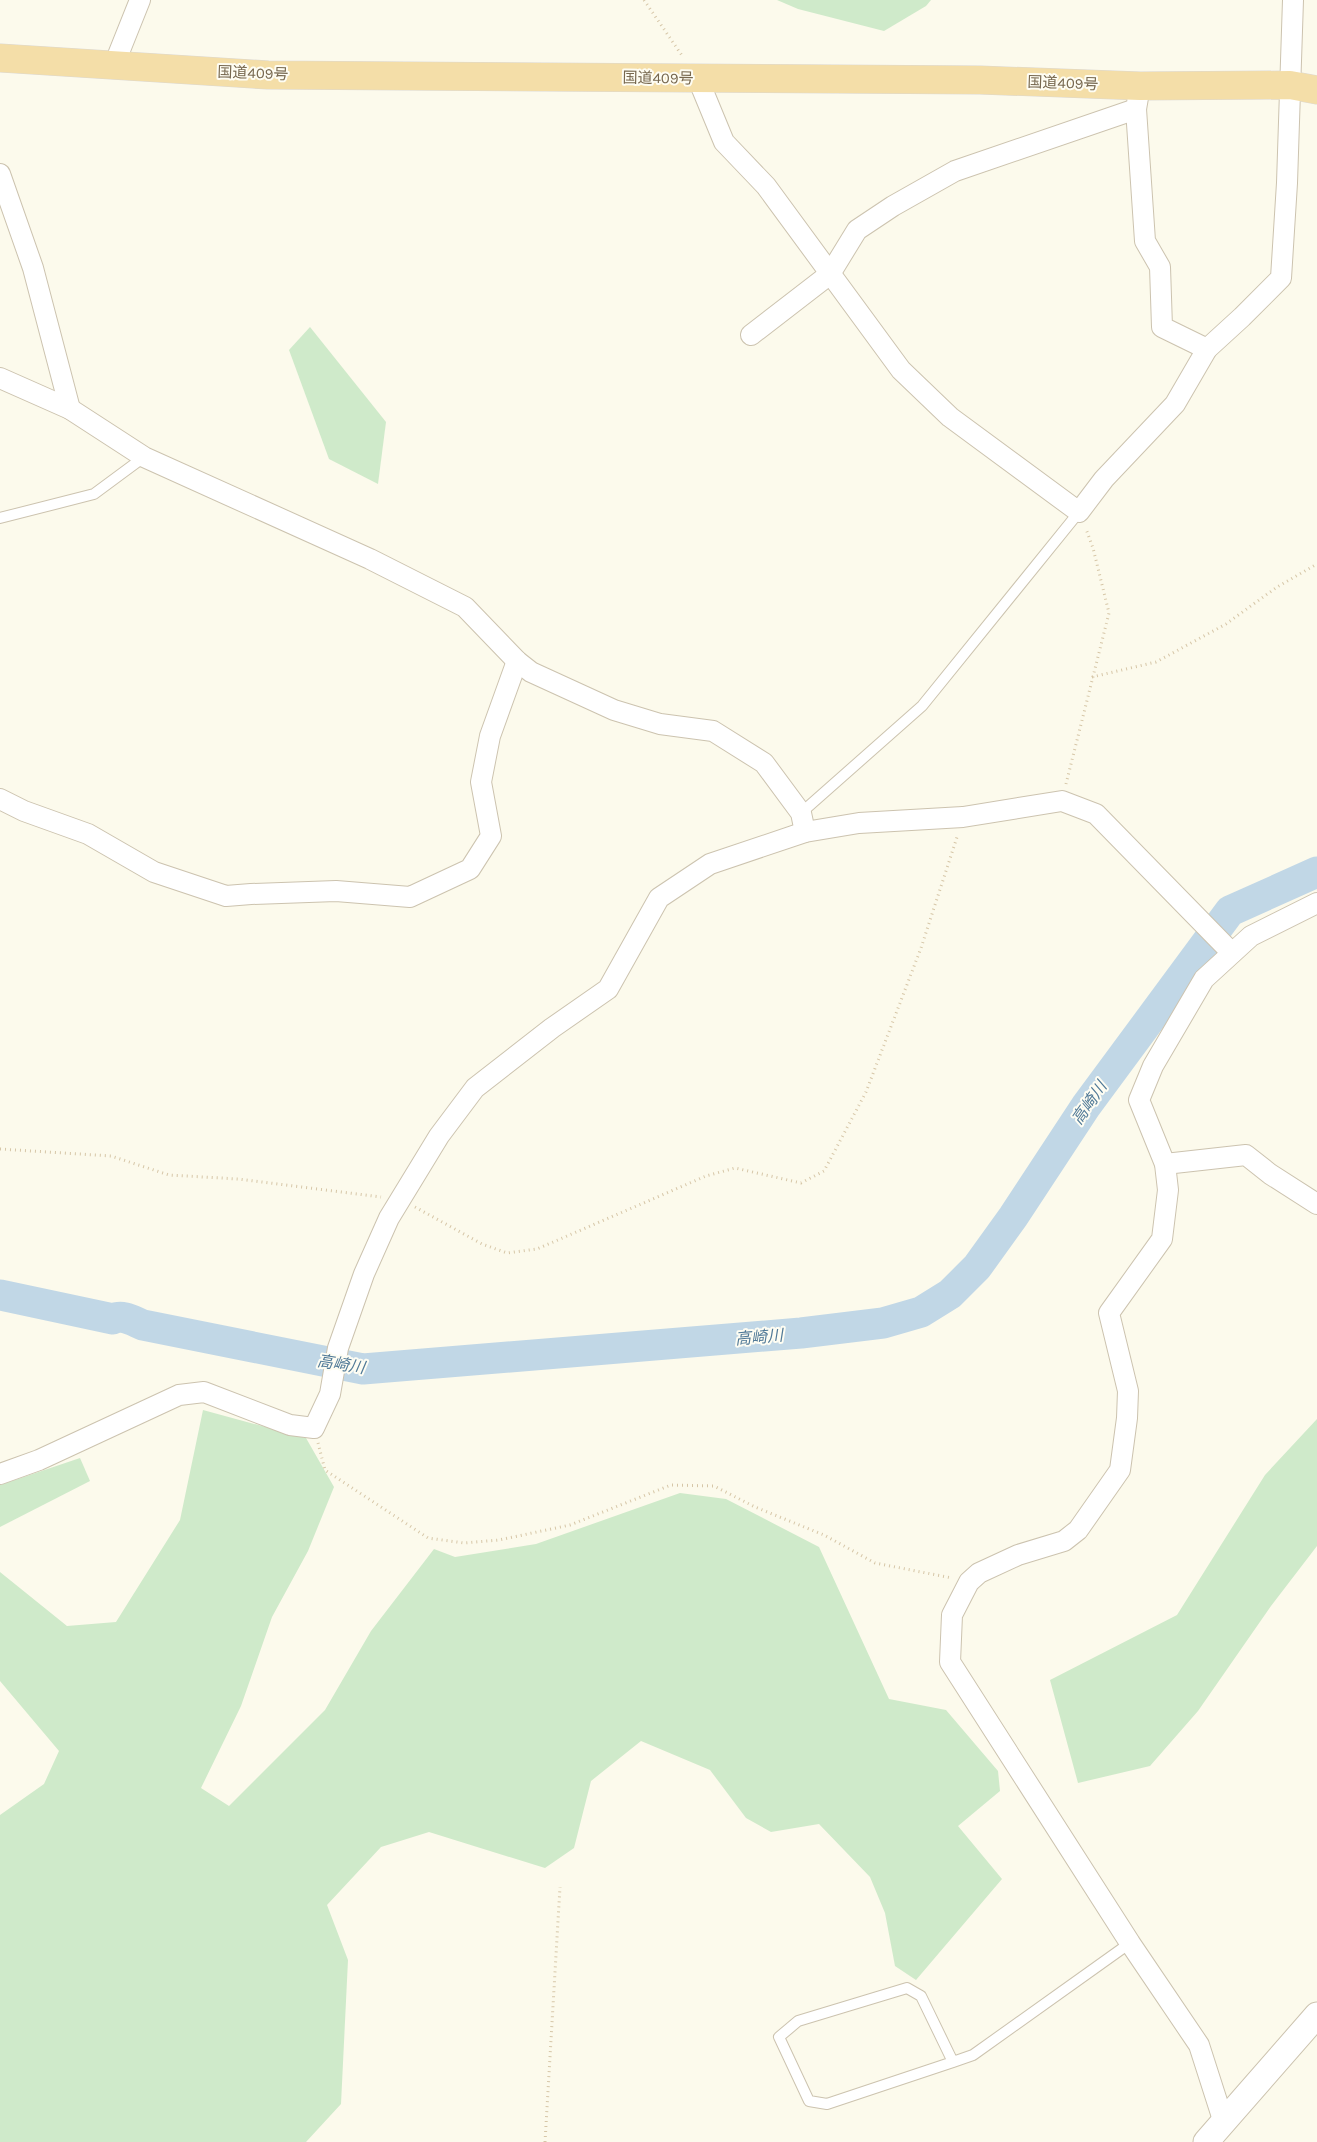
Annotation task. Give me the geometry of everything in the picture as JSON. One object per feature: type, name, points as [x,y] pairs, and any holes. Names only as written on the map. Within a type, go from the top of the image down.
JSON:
[{"type":"highway","name":"国道409号","points":[[0,58],[268,74],[980,80],[1138,97],[1290,86],[1317,90]]},
{"type":"street","points":[[114,65],[140,0]]},
{"type":"street","points":[[698,79],[724,142],[766,186],[901,370],[943,411],[1079,512],[1104,479],[1175,404],[1207,349],[1281,278],[1293,0]]},
{"type":"street","points":[[751,335],[830,274],[857,230],[893,206],[954,171],[1138,97],[1145,241],[1160,267],[1162,327],[1207,349]]},
{"type":"street","points":[[0,174],[33,268],[70,409]]},
{"type":"street","points":[[0,378],[70,409],[144,457],[370,559],[465,606],[517,661],[531,672],[614,710],[660,724],[713,731],[764,763],[803,823]]},
{"type":"street","points":[[0,799],[24,811],[88,834],[154,872],[226,896],[336,891],[410,897],[470,869],[491,836],[481,782],[490,736],[517,661]]},
{"type":"street","points":[[0,1474],[39,1460],[179,1394],[204,1392],[290,1425],[314,1428],[330,1394],[338,1348],[364,1274],[389,1218],[440,1136],[475,1088],[552,1028],[608,990],[659,898],[710,864],[803,823],[859,823],[963,817],[1062,801],[1096,814],[1232,953]]},
{"type":"street","points":[[1224,2123],[1199,2046],[1130,1943],[950,1662],[952,1615],[969,1582],[979,1573],[1018,1555],[1064,1541],[1078,1530],[1120,1470],[1127,1418],[1128,1391],[1109,1313],[1162,1239],[1168,1190],[1164,1164],[1139,1100],[1153,1066],[1204,979],[1251,936],[1317,903]]},
{"type":"street","points":[[1164,1164],[1246,1155],[1270,1174],[1317,1204]]},
{"type":"street","points":[[1206,2142],[1317,2015]]},
{"type":"lane","points":[[0,518],[94,494],[144,457]]},
{"type":"lane","points":[[803,823],[922,706],[1079,512]]},
{"type":"lane","points":[[954,2062],[921,1996],[907,1988],[798,2021],[780,2037],[809,2101],[827,2104],[954,2062],[973,2055],[1130,1943]]},
{"type":"path","points":[[644,0],[698,79]]},
{"type":"path","points":[[1062,801],[1109,613],[1094,548],[1079,512]]},
{"type":"path","points":[[1092,677],[1156,662],[1226,624],[1277,587],[1317,564]]},
{"type":"path","points":[[0,1148],[111,1156],[169,1175],[238,1179],[400,1199],[482,1244],[507,1253],[537,1249],[706,1176],[735,1168],[802,1183],[824,1171],[866,1092],[921,948],[963,817]]},
{"type":"path","points":[[314,1428],[325,1470],[428,1538],[464,1543],[499,1540],[570,1525],[671,1485],[714,1486],[755,1507],[824,1535],[875,1563],[969,1582]]},
{"type":"path","points":[[545,2142],[560,1887]]},
{"type":"green space","points":[[777,0],[931,0],[926,6],[884,31],[798,9]]},
{"type":"green space","points":[[310,327],[386,422],[378,484],[329,459],[289,350]]},
{"type":"green space","points":[[203,1410],[306,1438],[334,1487],[308,1551],[272,1617],[241,1706],[201,1788],[229,1806],[325,1710],[371,1631],[434,1549],[455,1557],[536,1544],[680,1493],[726,1499],[819,1547],[889,1699],[946,1710],[998,1771],[1000,1791],[958,1826],[1002,1879],[916,1980],[895,1966],[885,1913],[870,1877],[819,1824],[771,1832],[746,1818],[710,1770],[641,1741],[591,1781],[574,1848],[545,1868],[429,1832],[381,1847],[327,1905],[348,1960],[341,2104],[306,2142],[0,2142],[0,1815],[44,1784],[59,1751],[0,1681],[0,1572],[67,1626],[116,1622],[180,1520]]},
{"type":"green space","points":[[1317,1419],[1317,1546],[1271,1606],[1198,1711],[1150,1766],[1078,1783],[1050,1680],[1177,1615],[1265,1475]]},
{"type":"green space","points":[[80,1458],[90,1481],[0,1527],[0,1485]]},
{"type":"waterway","name":"高崎川","points":[[0,1295],[113,1319],[120,1317],[143,1325],[363,1369],[801,1333],[883,1323],[921,1312],[950,1294],[977,1267],[1013,1217],[1086,1106],[1230,911],[1317,872]]}]
